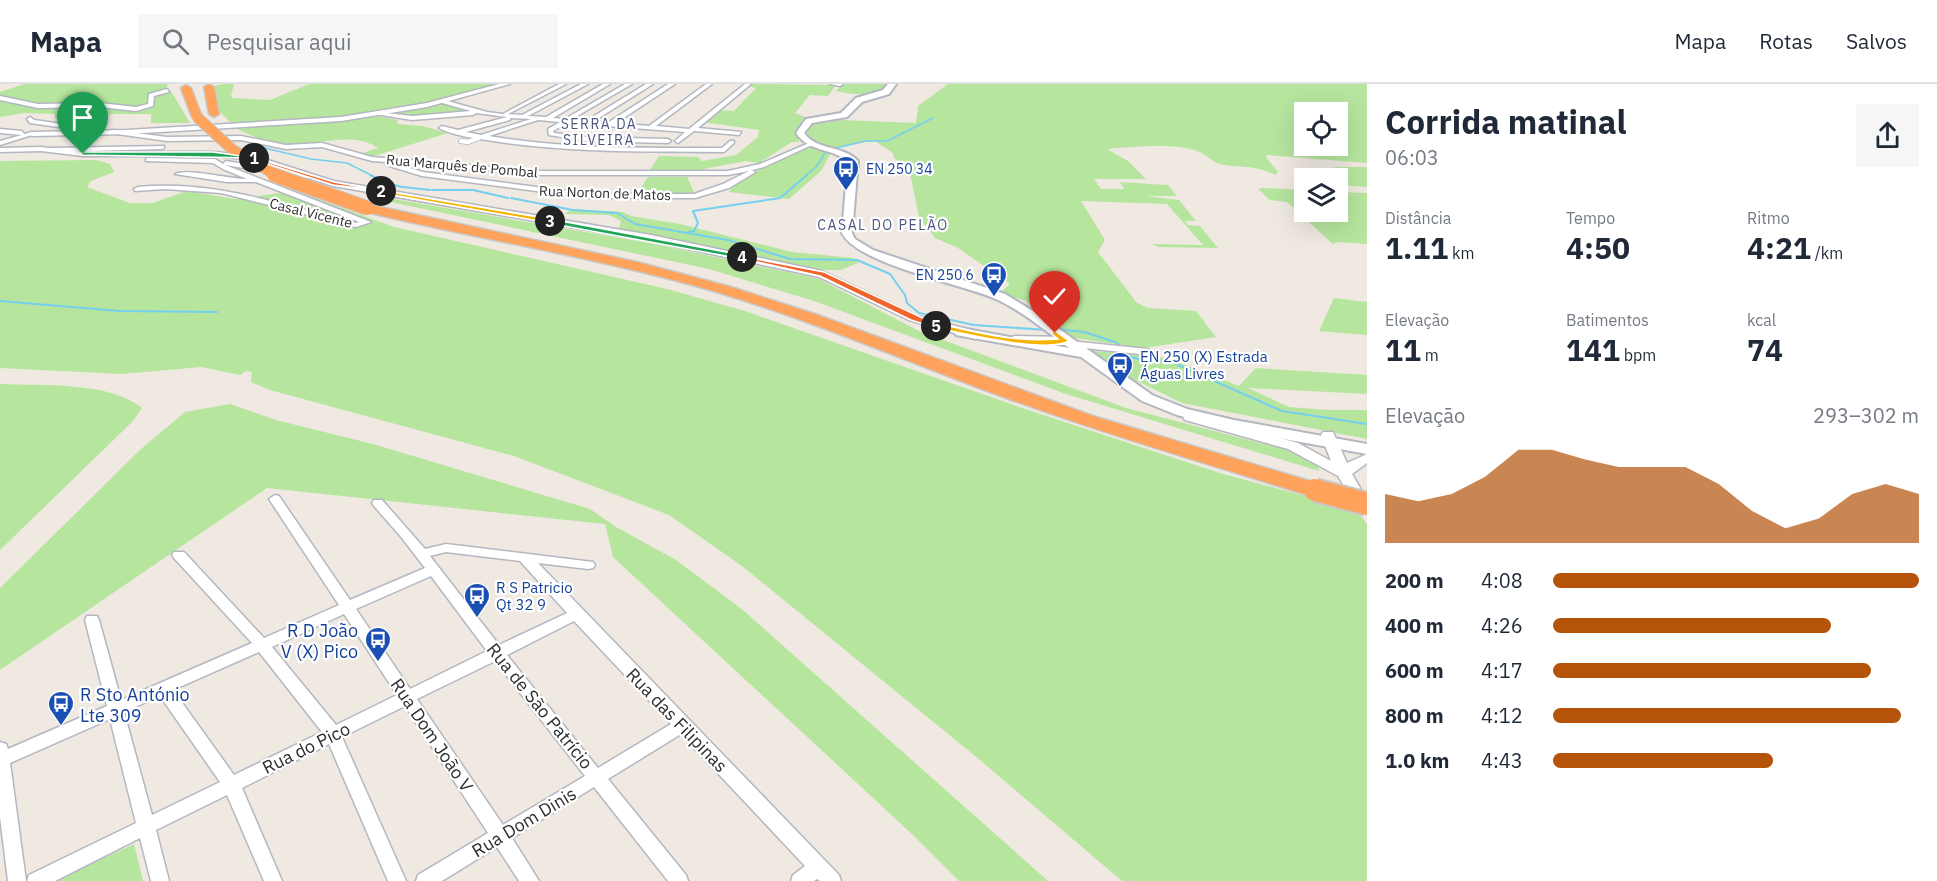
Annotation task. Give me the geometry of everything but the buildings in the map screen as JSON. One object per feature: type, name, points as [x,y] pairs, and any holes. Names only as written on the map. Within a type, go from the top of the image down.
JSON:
[{"type":"highway","points":[[209,87],[214,114],[228,136],[254,155],[373,206]]},
{"type":"highway","points":[[186,88],[197,117],[214,138],[243,158],[298,186],[440,227],[619,262],[725,289],[821,321],[1053,409],[1316,484],[1367,504]]},
{"type":"highway","points":[[1316,484],[1367,491]]},
{"type":"main road","points":[[892,84],[886,92],[859,100],[844,115],[809,121],[800,133],[811,144],[843,153],[853,161],[847,233],[851,242],[869,252],[1001,297],[1147,398],[1201,417],[1329,439],[1367,449]]},
{"type":"main road","points":[[961,332],[1060,340]]},
{"type":"main road","points":[[1329,439],[1367,442]]},
{"type":"street","points":[[0,131],[32,134],[112,132],[331,119],[378,114],[444,102],[507,84]]},
{"type":"street","points":[[551,132],[586,139],[732,142],[724,150],[576,147],[489,141],[442,128],[501,115],[563,84]]},
{"type":"street","points":[[456,132],[524,116],[585,84]]},
{"type":"street","points":[[461,141],[468,142],[545,118],[607,84]]},
{"type":"street","points":[[551,132],[629,84]]},
{"type":"street","points":[[588,122],[650,84]]},
{"type":"street","points":[[609,124],[672,84]]},
{"type":"street","points":[[650,128],[709,84]]},
{"type":"street","points":[[678,141],[748,84]]},
{"type":"street","points":[[833,84],[840,84]]},
{"type":"street","points":[[0,98],[39,106],[100,105],[136,109],[151,105],[151,95],[167,91]]},
{"type":"street","points":[[444,102],[501,115],[739,133]]},
{"type":"street","points":[[378,114],[412,118],[480,112]]},
{"type":"street","points":[[30,119],[32,122],[67,126],[71,133]]},
{"type":"street","points":[[551,132],[569,130]]},
{"type":"street","name":"Rua Marquês de Pombal","points":[[112,132],[167,139],[241,138],[286,147],[328,145],[372,159],[523,170],[639,174],[706,174],[760,165],[811,144]]},
{"type":"street","points":[[3,143],[32,134]]},
{"type":"street","points":[[656,149],[667,141]]},
{"type":"street","points":[[3,143],[83,154],[243,156],[333,183],[651,238],[822,274],[913,318],[961,332]]},
{"type":"street","points":[[51,150],[162,147]]},
{"type":"street","name":"Rua Norton de Matos","points":[[372,159],[409,172],[507,187],[577,195],[653,197],[703,194],[726,186],[760,165]]},
{"type":"street","name":"Casal Vicente","points":[[138,189],[164,187],[196,189],[248,197],[356,225],[367,222],[225,168],[220,162],[148,160]]},
{"type":"street","points":[[220,162],[307,176]]},
{"type":"street","name":"Casal Vicente","points":[[178,174],[205,176],[240,183],[258,180]]},
{"type":"street","points":[[1060,340],[1148,351]]},
{"type":"street","points":[[1147,398],[1172,411],[1293,446],[1344,473]]},
{"type":"street","points":[[1329,439],[1344,473],[1367,514]]},
{"type":"street","points":[[1344,473],[1355,463],[1367,458]]},
{"type":"street","name":"Rua Dom João V","points":[[275,500],[530,881]]},
{"type":"street","name":"Rua de São Patrício","points":[[378,503],[422,554],[497,653],[679,881]]},
{"type":"street","points":[[422,554],[446,548],[588,565]]},
{"type":"street","points":[[179,555],[262,645],[333,734],[397,881]]},
{"type":"street","name":"Rua das Filipinas","points":[[525,558],[576,615],[832,881]]},
{"type":"street","points":[[16,881],[0,756],[115,709],[432,570]]},
{"type":"street","name":"Rua do Pico","points":[[36,881],[576,615]]},
{"type":"street","points":[[92,620],[160,881]]},
{"type":"street","points":[[163,688],[232,784],[273,881]]},
{"type":"street","name":"Rua Dom Dinis","points":[[425,881],[683,725]]},
{"type":"street","points":[[800,881],[818,867]]},
{"type":"green space","points":[[24,84],[168,84],[166,89],[171,91],[190,123],[151,123],[151,114],[112,114],[69,120],[55,118],[55,114],[24,113],[0,117],[0,92]]},
{"type":"green space","points":[[234,84],[231,96],[233,98],[270,100],[309,84],[503,84],[418,106],[349,116],[237,124],[231,123],[219,111],[215,86]]},
{"type":"green space","points":[[752,84],[836,85],[828,96],[810,95],[795,113],[805,117],[796,130],[799,142],[792,142],[759,163],[746,161],[704,169],[704,173],[648,173],[659,156],[698,157],[702,161],[736,155],[758,137],[759,130],[703,122],[720,110],[734,111],[756,88],[749,86]]},
{"type":"green space","points":[[845,84],[887,84],[870,94],[835,91]]},
{"type":"green space","points":[[948,84],[1367,84],[1367,163],[1268,155],[1266,157],[1278,172],[1275,175],[1256,168],[1221,164],[1200,152],[1180,147],[1107,149],[1128,161],[1146,179],[1094,179],[1101,189],[1124,189],[1120,182],[1168,185],[1177,196],[1145,196],[1179,200],[1196,221],[1185,221],[1188,225],[1200,226],[1218,248],[1158,247],[1152,244],[1203,245],[1167,204],[1081,201],[1105,240],[1098,252],[1137,303],[1148,308],[1196,311],[1216,337],[1144,348],[1067,337],[1025,301],[1000,293],[1010,284],[958,248],[935,238],[919,217],[911,178],[904,166],[894,158],[893,153],[875,141],[828,147],[812,141],[806,133],[808,126],[841,120],[916,123],[918,106]]},
{"type":"green space","points":[[443,104],[468,112],[412,117],[388,114]]},
{"type":"green space","points":[[376,116],[398,120],[397,124],[422,126],[448,133],[371,157],[360,154],[378,148],[357,140],[345,139],[286,145],[259,139],[233,127]]},
{"type":"green space","points":[[812,147],[831,153],[821,171],[789,199],[729,192],[754,173],[780,159]]},
{"type":"green space","points":[[96,160],[110,164],[114,172],[91,181],[87,187],[130,203],[153,203],[187,191],[235,199],[296,191],[394,227],[667,289],[745,311],[1028,410],[1220,473],[1356,510],[1367,524],[1367,881],[1122,881],[980,760],[742,566],[669,515],[514,456],[270,390],[251,382],[252,372],[246,371],[240,375],[201,367],[122,374],[0,368],[0,161]]},
{"type":"green space","points":[[1367,167],[1367,187],[1348,186],[1348,168],[1333,168]]},
{"type":"green space","points":[[648,177],[687,177],[695,194],[636,195]]},
{"type":"green space","points":[[1258,189],[1294,189],[1294,208],[1287,202],[1270,200]]},
{"type":"green space","points":[[1348,192],[1367,193],[1367,244],[1337,242],[1333,244],[1309,222],[1348,222]]},
{"type":"green space","points":[[382,197],[650,243],[819,279],[919,331],[1126,408],[1299,453],[1318,464],[1319,471],[1066,394],[814,301],[709,269],[386,201]]},
{"type":"green space","points":[[571,209],[623,212],[631,216],[680,224],[792,252],[854,258],[858,263],[841,270],[818,270],[618,231],[621,221],[609,215],[565,214]]},
{"type":"green space","points":[[1334,298],[1367,302],[1367,335],[1319,331]]},
{"type":"green space","points":[[1093,351],[1152,355],[1178,362],[1239,386],[1256,368],[1367,375],[1367,394],[1248,388],[1289,407],[1367,410],[1367,439],[1182,403],[1127,376]]},
{"type":"green space","points":[[0,384],[54,385],[93,389],[128,399],[142,408],[133,421],[0,550]]},
{"type":"green space","points":[[230,404],[276,420],[373,444],[590,509],[616,527],[676,560],[743,610],[1048,881],[959,881],[913,835],[613,557],[605,524],[267,488],[0,670],[0,588],[141,449],[185,412]]},
{"type":"green space","points":[[134,844],[143,881],[54,881]]},
{"type":"waterway","points":[[836,148],[865,141],[887,141],[933,118]]},
{"type":"waterway","points":[[256,146],[311,159],[347,163],[373,176]]},
{"type":"waterway","points":[[805,176],[816,167],[825,153]]},
{"type":"waterway","points":[[370,175],[381,180]]},
{"type":"waterway","points":[[689,232],[694,231],[698,223],[693,211],[780,198],[807,175]]},
{"type":"waterway","points":[[391,184],[402,187]]},
{"type":"waterway","points":[[403,187],[430,190]]},
{"type":"waterway","points":[[432,190],[473,190],[508,198]]},
{"type":"waterway","points":[[511,198],[573,210],[617,213],[635,224],[728,240],[790,259],[857,260],[890,274],[905,295],[907,303],[919,313],[974,325],[1047,330]]},
{"type":"waterway","points":[[0,301],[119,311],[217,312]]},
{"type":"waterway","points":[[1056,329],[1084,332],[1115,342],[1119,345],[1121,354],[1145,361],[1167,360],[1282,411],[1367,424]]},
{"type":"place","name":"EN 250 34","points":[[846,192]]},
{"type":"place","name":"EN 250 6","points":[[994,298]]},
{"type":"place","name":"EN 250 (X) Estrada Águas Livres","points":[[1120,388]]},
{"type":"place","name":"R S Patricio Qt 32 9","points":[[477,619]]},
{"type":"place","name":"R D João V (X) Pico","points":[[378,663]]},
{"type":"place","name":"R Sto António Lte 309","points":[[61,727]]},
{"type":"district","name":"SERRA DA SILVEIRA","points":[[599,132]]},
{"type":"district","name":"CASAL DO PELÃO","points":[[883,225]]},
{"type":"route","points":[[83,154],[213,154],[255,158],[278,168],[333,183],[651,238],[822,274],[913,318],[961,332],[1020,340],[1065,341],[1055,333]]}]
